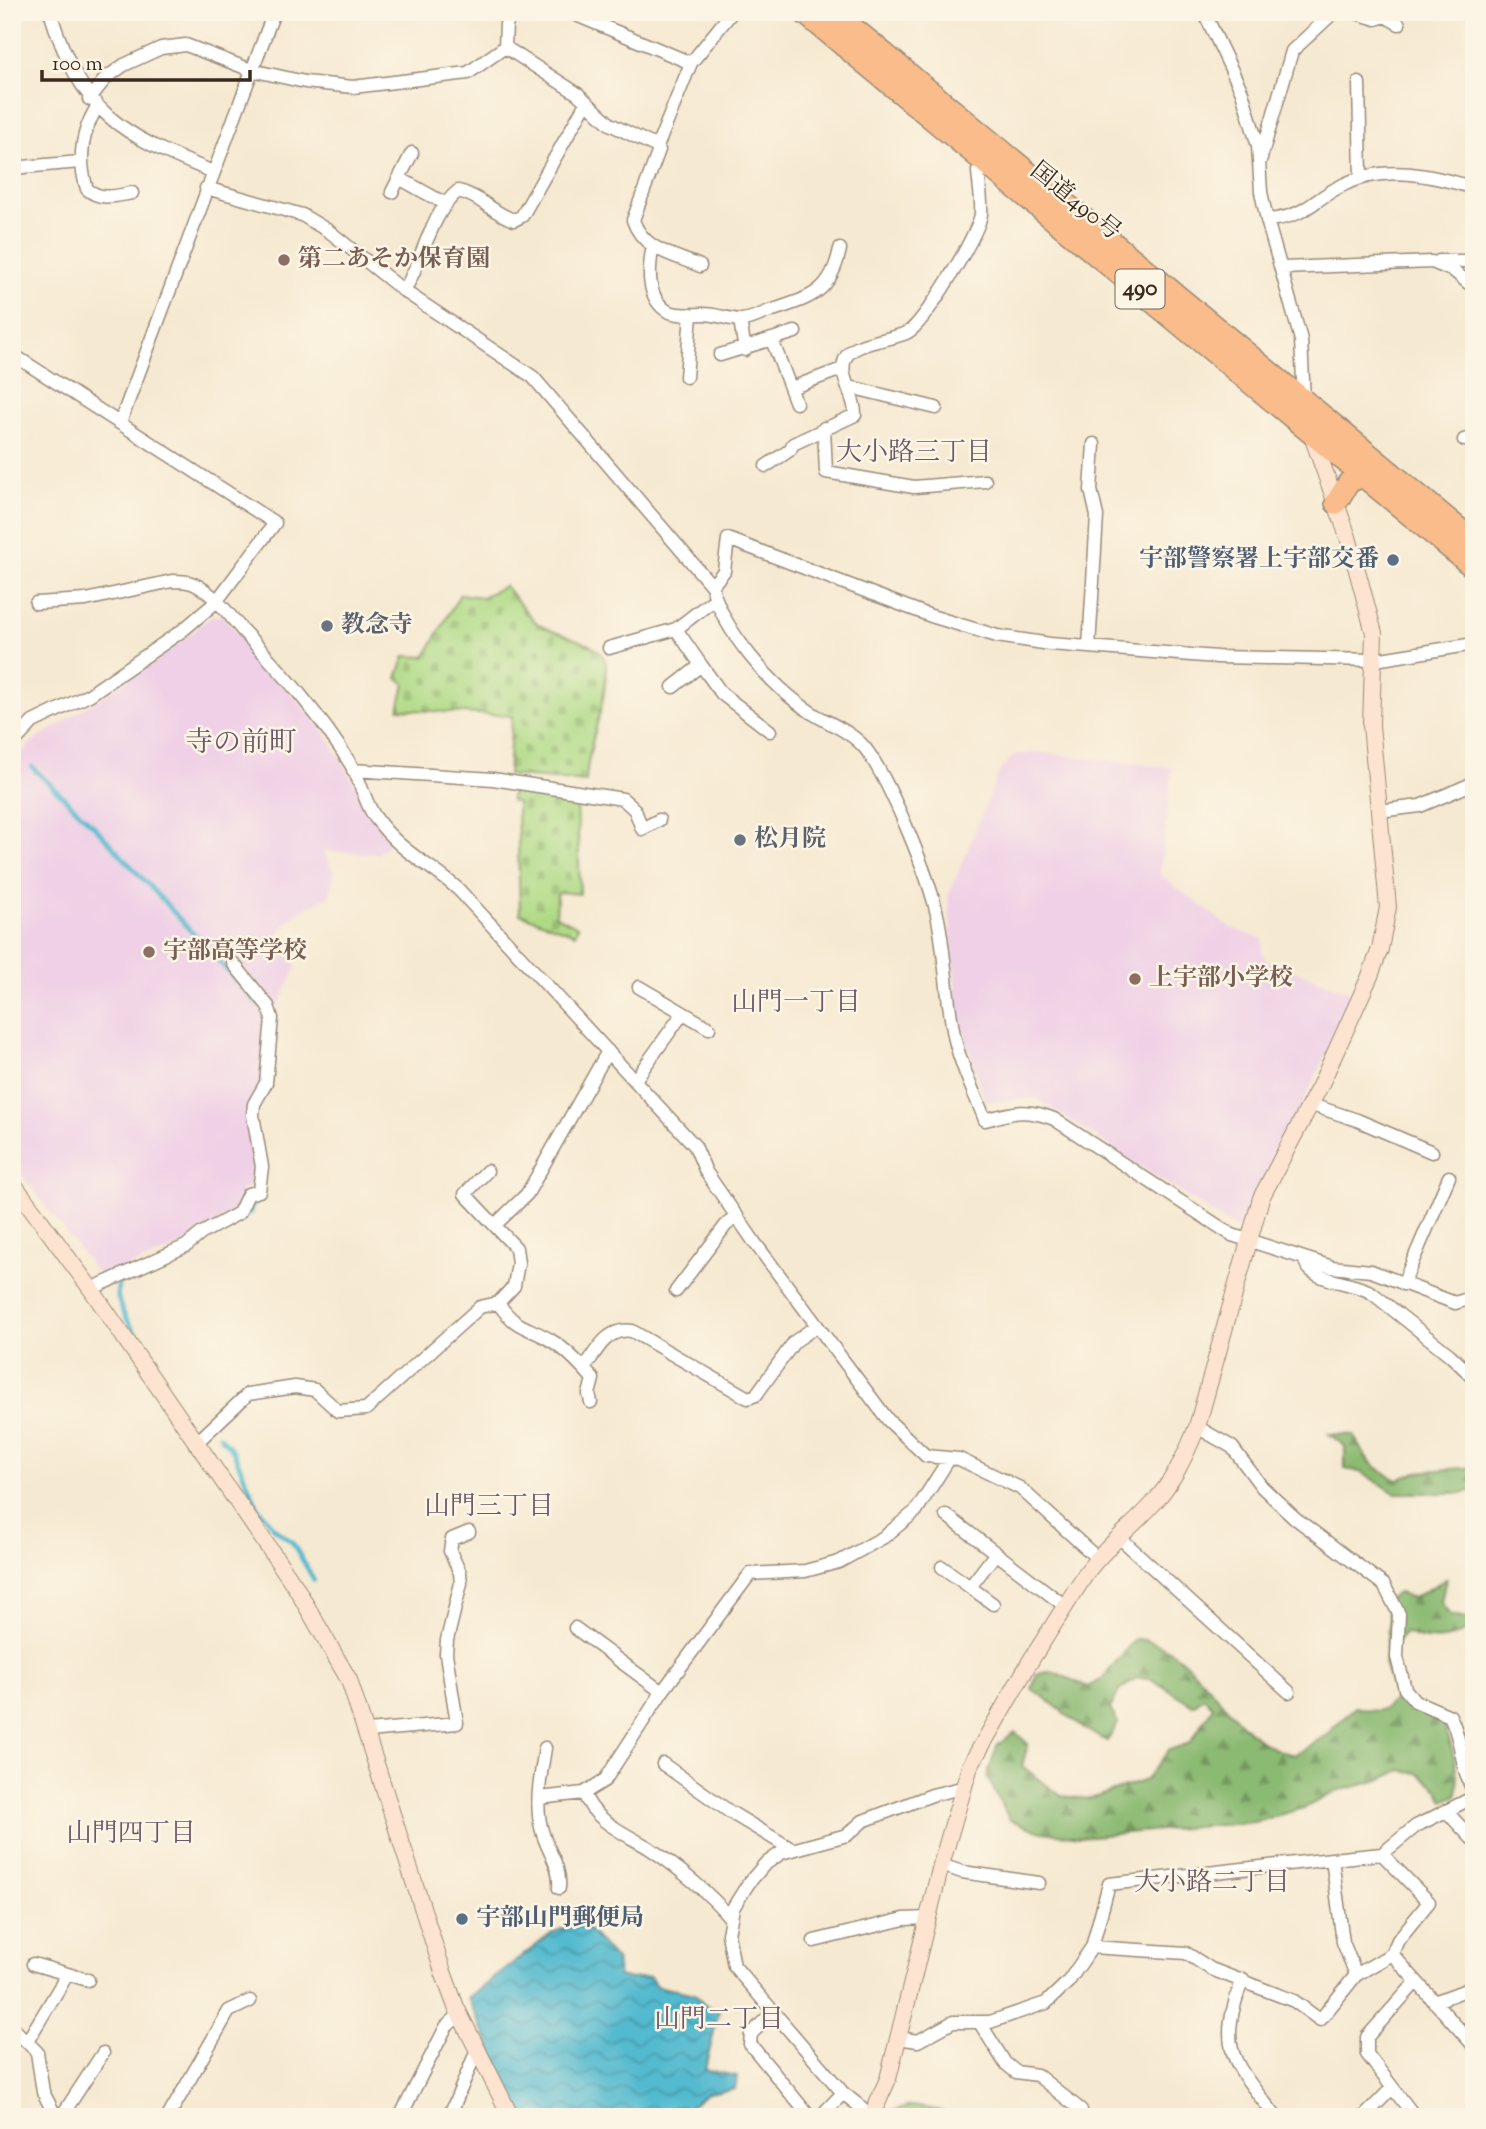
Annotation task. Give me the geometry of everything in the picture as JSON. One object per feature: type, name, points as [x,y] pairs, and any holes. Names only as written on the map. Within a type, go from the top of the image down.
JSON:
[{"type":"highway","name":"国道490号","points":[[803,12],[992,154],[1304,400],[1474,541]]},
{"type":"highway","name":"国道490号","points":[[834,12],[992,154],[1362,475],[1474,568]]},
{"type":"highway","points":[[1336,503],[1349,482],[1362,475]]},
{"type":"street","points":[[50,12],[68,61],[93,103],[130,135],[213,172]]},
{"type":"street","points":[[120,424],[274,12]]},
{"type":"street","points":[[505,47],[506,24],[514,12]]},
{"type":"street","points":[[569,12],[691,63]]},
{"type":"street","points":[[701,266],[661,253],[639,232],[633,220],[659,150],[657,147],[691,63],[732,12]]},
{"type":"street","points":[[961,1788],[932,1795],[863,1821],[847,1835],[781,1853],[764,1866],[748,1884],[730,1919],[728,1934],[734,1966],[843,2093],[872,2116],[888,2079],[961,1788],[984,1740],[1097,1558],[1170,1484],[1184,1460],[1197,1427],[1249,1239],[1269,1178],[1310,1104],[1370,976],[1386,926],[1388,885],[1371,725],[1374,633],[1336,503],[1311,430],[1304,400],[1301,340],[1283,268],[1267,220],[1258,146],[1242,92],[1204,12]]},
{"type":"street","points":[[1259,165],[1292,51],[1334,12]]},
{"type":"street","points":[[1353,12],[1376,19],[1385,16],[1399,24]]},
{"type":"street","points":[[132,192],[109,197],[87,189],[80,162],[86,132],[93,103],[106,78],[124,65],[161,48],[186,46],[250,71],[305,82],[353,87],[468,73],[505,47]]},
{"type":"street","points":[[505,47],[578,94],[610,124],[657,147]]},
{"type":"street","points":[[1359,83],[1361,177]]},
{"type":"street","points":[[404,291],[421,260],[444,203],[458,191],[469,193],[502,216],[514,220],[522,216],[586,103]]},
{"type":"street","points":[[392,192],[412,153]]},
{"type":"street","points":[[766,466],[790,450],[793,444],[855,415],[856,403],[842,369],[846,355],[858,347],[892,339],[911,331],[937,296],[976,232],[981,214],[978,171],[992,154]]},
{"type":"street","points":[[12,168],[80,162]]},
{"type":"street","points":[[1267,220],[1292,218],[1342,185],[1361,177],[1386,173],[1415,175],[1474,188]]},
{"type":"street","points":[[399,178],[444,203]]},
{"type":"street","points":[[206,188],[302,215],[330,232],[404,291],[533,377],[712,586],[725,620],[767,674],[789,696],[844,730],[864,747],[884,779],[927,879],[938,919],[947,1001],[956,1044],[985,1120],[1015,1111],[1033,1111],[1054,1119],[1232,1235],[1332,1267],[1371,1271],[1455,1303],[1474,1297]]},
{"type":"street","points":[[653,246],[649,272],[656,299],[666,311],[725,316],[740,320],[810,299],[826,283],[837,263],[840,249]]},
{"type":"street","points":[[1283,268],[1474,261]]},
{"type":"street","points":[[1432,262],[1454,271],[1473,284]]},
{"type":"street","points":[[686,377],[691,314]]},
{"type":"street","points":[[740,320],[745,349]]},
{"type":"street","points":[[720,355],[795,332]]},
{"type":"street","points":[[772,340],[796,403]]},
{"type":"street","points":[[12,354],[275,523],[216,602],[154,652],[89,695],[33,722],[12,744]]},
{"type":"street","points":[[791,388],[842,369]]},
{"type":"street","points":[[850,387],[936,408]]},
{"type":"street","points":[[824,428],[826,472],[914,487],[985,481]]},
{"type":"street","points":[[1089,647],[1097,516],[1091,490],[1094,444]]},
{"type":"street","points":[[712,586],[724,571],[728,539],[931,616],[997,636],[1089,647],[1228,658],[1375,660],[1474,644]]},
{"type":"street","points":[[36,603],[86,600],[180,581],[198,586],[216,602],[292,684],[354,770],[375,819],[396,842],[458,890],[695,1146],[706,1172],[816,1326],[888,1420],[926,1456],[975,1465],[1020,1488],[1097,1558]]},
{"type":"street","points":[[609,648],[676,629],[715,599]]},
{"type":"street","points":[[676,629],[722,694],[770,731]]},
{"type":"street","points":[[673,687],[701,664]]},
{"type":"street","points":[[354,770],[493,779],[624,799],[635,810],[642,829],[659,820]]},
{"type":"street","points":[[1379,811],[1420,806],[1474,783]]},
{"type":"street","points":[[91,1289],[186,1246],[202,1233],[239,1213],[248,1194],[256,1191],[262,1167],[253,1115],[254,1104],[266,1083],[272,1018],[268,1006],[233,963]]},
{"type":"street","points":[[639,986],[709,1028]]},
{"type":"street","points":[[635,1080],[683,1013]]},
{"type":"street","points":[[495,1225],[527,1194],[608,1051]]},
{"type":"street","points":[[1310,1104],[1357,1120],[1432,1152]]},
{"type":"street","points":[[195,1444],[248,1394],[271,1389],[316,1390],[338,1411],[366,1409],[480,1307],[498,1303],[514,1286],[518,1263],[516,1248],[465,1194],[487,1171]]},
{"type":"street","points":[[1403,1283],[1449,1177]]},
{"type":"street","points":[[12,1182],[91,1289],[319,1624],[349,1680],[368,1731],[443,1972],[460,2014],[511,2117]]},
{"type":"street","points":[[676,1291],[726,1225],[737,1216]]},
{"type":"street","points":[[1305,1259],[1309,1271],[1317,1277],[1361,1286],[1372,1293],[1450,1355],[1474,1378]]},
{"type":"street","points":[[498,1303],[512,1321],[553,1341],[584,1369],[593,1379],[589,1394],[592,1402]]},
{"type":"street","points":[[584,1369],[607,1338],[623,1329],[632,1331],[748,1398],[756,1395],[794,1342],[816,1326]]},
{"type":"street","points":[[898,2038],[918,2041],[953,2022],[979,2023],[1046,2003],[1068,1982],[1092,1947],[1109,1884],[1382,1854],[1416,1826],[1474,1794],[1464,1773],[1458,1738],[1450,1716],[1415,1701],[1405,1689],[1397,1657],[1399,1614],[1384,1585],[1296,1518],[1262,1487],[1231,1447],[1197,1427]]},
{"type":"street","points":[[539,1798],[584,1793],[610,1774],[662,1692],[750,1574],[805,1571],[839,1562],[884,1537],[916,1511],[949,1459]]},
{"type":"street","points":[[946,1515],[1065,1606]]},
{"type":"street","points":[[368,1731],[457,1723],[447,1640],[461,1583],[460,1573],[450,1551],[452,1539],[469,1532]]},
{"type":"street","points":[[1119,1537],[1289,1692]]},
{"type":"street","points":[[970,1587],[996,1553]]},
{"type":"street","points":[[942,1567],[993,1604]]},
{"type":"street","points":[[575,1628],[662,1692]]},
{"type":"street","points":[[545,1748],[539,1782],[541,1829],[560,1873],[559,1888]]},
{"type":"street","points":[[663,1764],[730,1812],[793,1850]]},
{"type":"street","points":[[584,1793],[587,1802],[620,1833],[649,1848],[719,1905],[730,1919]]},
{"type":"street","points":[[1446,1811],[1474,1841]]},
{"type":"street","points":[[1092,1947],[1186,1954],[1212,1969],[1294,2001],[1320,2020],[1356,1975],[1392,1954],[1398,1940],[1429,1902],[1382,1854]]},
{"type":"street","points":[[1332,1859],[1342,1942],[1356,1975]]},
{"type":"street","points":[[940,1866],[962,1872],[1039,1883]]},
{"type":"street","points":[[814,1941],[904,1919],[928,1918]]},
{"type":"street","points":[[1392,1954],[1474,2046]]},
{"type":"street","points":[[33,1964],[89,1980]]},
{"type":"street","points":[[28,2040],[68,1975]]},
{"type":"street","points":[[1243,1979],[1230,2013],[1228,2043],[1237,2067],[1276,2117]]},
{"type":"street","points":[[1415,2117],[1367,2054],[1367,2037],[1416,1982]]},
{"type":"street","points":[[1434,2002],[1474,1987]]},
{"type":"street","points":[[171,2116],[229,2011],[250,2001]]},
{"type":"street","points":[[773,2012],[751,2034],[750,2044],[810,2117]]},
{"type":"street","points":[[400,2117],[446,2027],[460,2014]]},
{"type":"street","points":[[979,2023],[1005,2063],[1016,2072],[1037,2075],[1081,2110]]},
{"type":"street","points":[[12,2027],[28,2040],[37,2052],[43,2092],[58,2117],[103,2053]]},
{"type":"street","points":[[449,2117],[477,2050]]},
{"type":"street","points":[[1364,2117],[1392,2088]]},
{"type":"street","points":[[820,2117],[843,2093]]},
{"type":"shaded area","name":"宇部高等学校","points":[[222,615],[323,730],[391,842],[377,854],[323,851],[334,872],[330,895],[296,913],[275,938],[297,966],[279,1004],[267,1014],[260,1091],[250,1120],[257,1186],[241,1189],[238,1209],[185,1244],[101,1278],[12,1162],[12,763],[32,742],[154,663],[212,616]]},
{"type":"shaded area","name":"上宇部小学校","points":[[1036,752],[1172,768],[1160,875],[1231,928],[1263,939],[1262,953],[1266,960],[1355,994],[1304,1101],[1258,1188],[1246,1225],[1237,1229],[1036,1098],[985,1102],[957,1010],[948,897],[1000,770],[1014,755]]},
{"type":"green space","points":[[505,586],[537,623],[589,645],[604,657],[606,666],[603,696],[586,782],[508,775],[512,716],[399,709],[405,684],[397,678],[405,656],[425,657],[460,594],[482,597]]},
{"type":"green space","points":[[512,787],[577,800],[580,894],[560,892],[557,895],[556,916],[578,927],[575,934],[520,914],[517,802],[511,801]]},
{"type":"green space","points":[[1329,1434],[1354,1435],[1371,1462],[1382,1472],[1398,1480],[1417,1472],[1474,1467],[1474,1490],[1463,1493],[1395,1493],[1360,1472],[1345,1469],[1345,1446]]},
{"type":"green space","points":[[1446,1579],[1441,1602],[1450,1615],[1468,1618],[1469,1629],[1454,1637],[1437,1640],[1405,1632],[1394,1645],[1395,1675],[1401,1693],[1412,1704],[1437,1717],[1450,1741],[1458,1787],[1457,1795],[1444,1801],[1438,1789],[1418,1773],[1401,1770],[1380,1780],[1335,1792],[1304,1808],[1254,1822],[1080,1837],[1042,1832],[1010,1820],[987,1777],[997,1746],[1015,1732],[1028,1744],[1022,1766],[1061,1796],[1090,1799],[1146,1780],[1169,1750],[1190,1743],[1213,1707],[1204,1697],[1193,1705],[1151,1679],[1136,1678],[1119,1691],[1110,1709],[1118,1723],[1107,1741],[1087,1730],[1032,1689],[1037,1674],[1052,1671],[1088,1687],[1101,1680],[1135,1639],[1158,1644],[1178,1657],[1251,1733],[1271,1747],[1294,1755],[1325,1736],[1355,1707],[1377,1711],[1391,1703],[1395,1697],[1384,1664],[1389,1620],[1385,1601],[1398,1593],[1413,1598]]},
{"type":"green space","points":[[911,2106],[938,2110],[954,2117],[885,2117],[887,2112]]},
{"type":"water","points":[[569,1926],[585,1926],[616,1960],[618,1976],[631,1979],[650,1977],[656,1986],[695,1994],[704,2005],[719,2010],[705,2070],[737,2076],[735,2089],[707,2093],[679,2115],[645,2111],[640,2117],[523,2117],[468,1998],[552,1933]]},
{"type":"waterway","points":[[32,767],[96,828],[259,1005]]},
{"type":"waterway","points":[[238,1220],[250,1213],[254,1194]]},
{"type":"waterway","points":[[121,1279],[118,1288],[121,1309],[153,1357]]},
{"type":"waterway","points":[[220,1436],[233,1451],[258,1507],[273,1527],[292,1542],[314,1580]]},
{"type":"place","name":"第二あそか保育園","points":[[284,260]]},
{"type":"place","name":"宇部警察署上宇部交番","points":[[1393,560]]},
{"type":"place","name":"教念寺","points":[[327,626]]},
{"type":"place","name":"松月院","points":[[740,840]]},
{"type":"place","name":"宇部高等学校","points":[[149,952]]},
{"type":"place","name":"上宇部小学校","points":[[1135,979]]},
{"type":"place","name":"宇部山門郵便局","points":[[462,1919]]},
{"type":"district","name":"大小路三丁目","points":[[914,453]]},
{"type":"district","name":"寺の前町","points":[[241,744]]},
{"type":"district","name":"山門一丁目","points":[[796,1003]]},
{"type":"district","name":"山門三丁目","points":[[489,1507]]},
{"type":"district","name":"山門四丁目","points":[[131,1834]]},
{"type":"district","name":"大小路二丁目","points":[[1212,1883]]},
{"type":"district","name":"山門二丁目","points":[[719,2020]]}]
